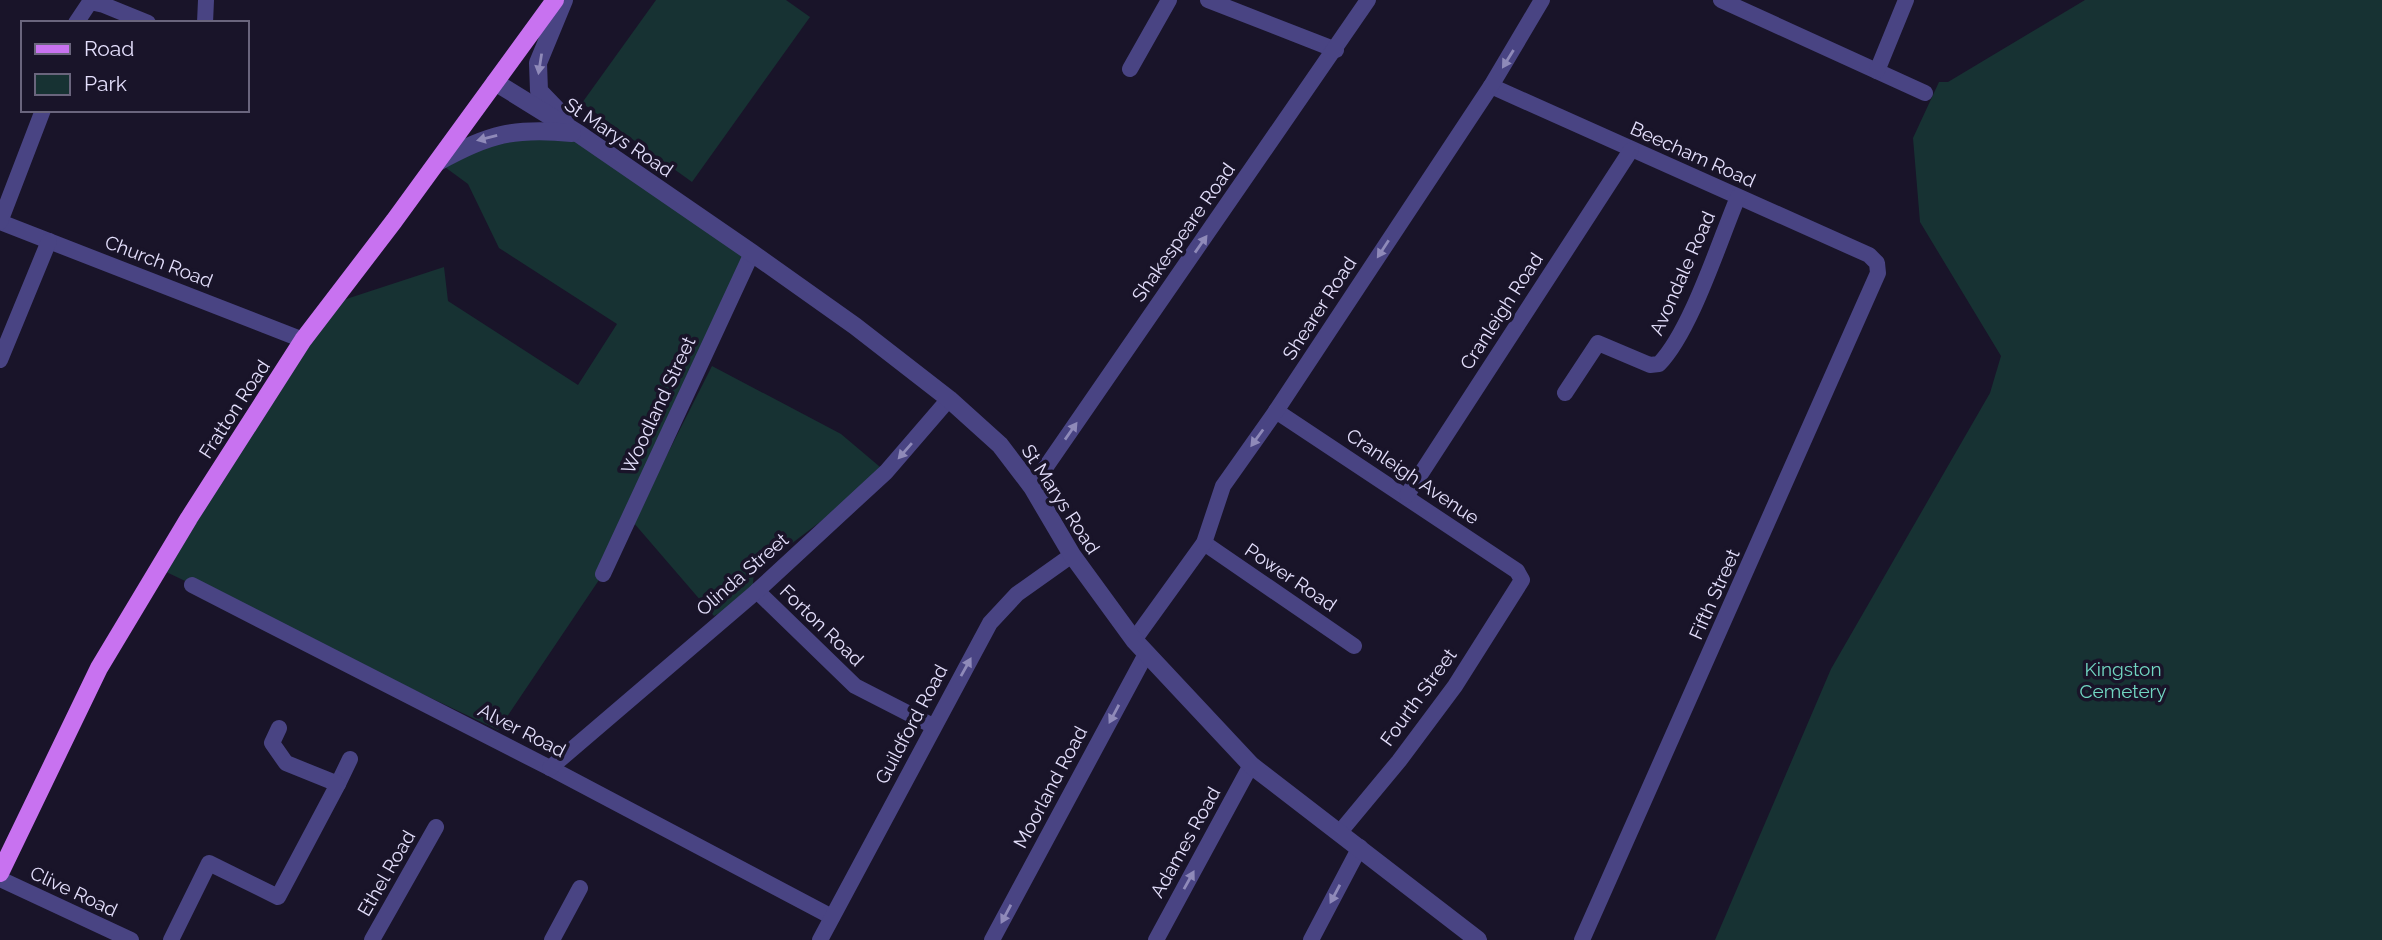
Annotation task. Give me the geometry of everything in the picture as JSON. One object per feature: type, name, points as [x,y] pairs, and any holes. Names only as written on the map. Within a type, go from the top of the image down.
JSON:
[{"type":"main road","name":"Fratton Road","points":[[0,873],[99,668],[303,340],[438,162],[555,0]]},
{"type":"street","points":[[205,21],[206,0]]},
{"type":"street","points":[[564,0],[538,63],[539,91],[579,134]]},
{"type":"street","points":[[1130,69],[1169,0]]},
{"type":"street","points":[[1208,0],[1336,50]]},
{"type":"street","name":"Shakespeare Road","points":[[1032,486],[1336,50],[1368,0]]},
{"type":"street","name":"Shearer Road","points":[[1140,647],[1204,543],[1223,486],[1276,411],[1491,86],[1542,0]]},
{"type":"street","points":[[1877,71],[1906,0]]},
{"type":"street","points":[[1727,1],[1925,93]]},
{"type":"street","points":[[78,18],[90,2],[143,21]]},
{"type":"street","name":"St Marys Road","points":[[495,82],[579,134],[752,253],[855,326],[949,399],[1000,445],[1032,486],[1072,555],[1140,647],[1251,765],[1478,940]]},
{"type":"street","name":"Beecham Road","points":[[1491,86],[1869,255],[1877,263]]},
{"type":"street","points":[[0,222],[42,112]]},
{"type":"street","points":[[438,162],[477,141],[509,133],[536,129],[579,134]]},
{"type":"street","name":"Cranleigh Road","points":[[1407,495],[1631,150]]},
{"type":"street","name":"Avondale Road","points":[[1565,393],[1598,343],[1650,365],[1659,364],[1665,358],[1681,332],[1738,197]]},
{"type":"street","name":"Church Road","points":[[0,222],[303,340]]},
{"type":"street","points":[[0,360],[49,241]]},
{"type":"street","name":"Woodland Street","points":[[603,574],[752,253]]},
{"type":"street","name":"Fifth Street","points":[[1582,940],[1878,273],[1877,263]]},
{"type":"street","name":"Olinda Street","points":[[550,768],[757,591],[886,472],[949,399]]},
{"type":"street","name":"Cranleigh Avenue","points":[[1276,411],[1407,495],[1517,571],[1522,580]]},
{"type":"street","name":"Power Road","points":[[1204,543],[1354,646]]},
{"type":"street","name":"Guildford Road","points":[[820,940],[990,623],[1017,594],[1072,555]]},
{"type":"street","name":"Fourth Street","points":[[1340,832],[1455,686],[1522,580]]},
{"type":"street","name":"Alver Road","points":[[192,584],[832,917]]},
{"type":"street","name":"Forton Road","points":[[757,591],[855,686],[933,726]]},
{"type":"street","name":"Moorland Road","points":[[992,940],[1140,647]]},
{"type":"street","points":[[279,728],[272,743],[286,763],[338,784]]},
{"type":"street","points":[[171,940],[209,863],[278,897],[350,759]]},
{"type":"street","name":"Adames Road","points":[[1156,940],[1251,765]]},
{"type":"street","name":"Ethel Road","points":[[372,940],[436,828]]},
{"type":"street","points":[[1311,940],[1360,847]]},
{"type":"street","name":"Clive Road","points":[[0,879],[131,940]]},
{"type":"street","points":[[552,940],[580,888]]},
{"type":"green space","points":[[656,0],[786,0],[810,17],[692,182],[582,103]]},
{"type":"green space","name":"Kingston Cemetery","points":[[2085,0],[2382,0],[2382,940],[1715,940],[1831,669],[1990,393],[2001,356],[1920,222],[1913,138],[1939,82],[1948,82]]},
{"type":"green space","points":[[579,134],[752,253],[603,574],[498,730],[160,569],[331,304],[444,267],[448,301],[578,385],[617,324],[499,248],[468,184],[438,162],[477,141]]},
{"type":"green space","points":[[712,366],[841,434],[886,472],[754,572],[752,595],[714,616],[633,522]]}]
